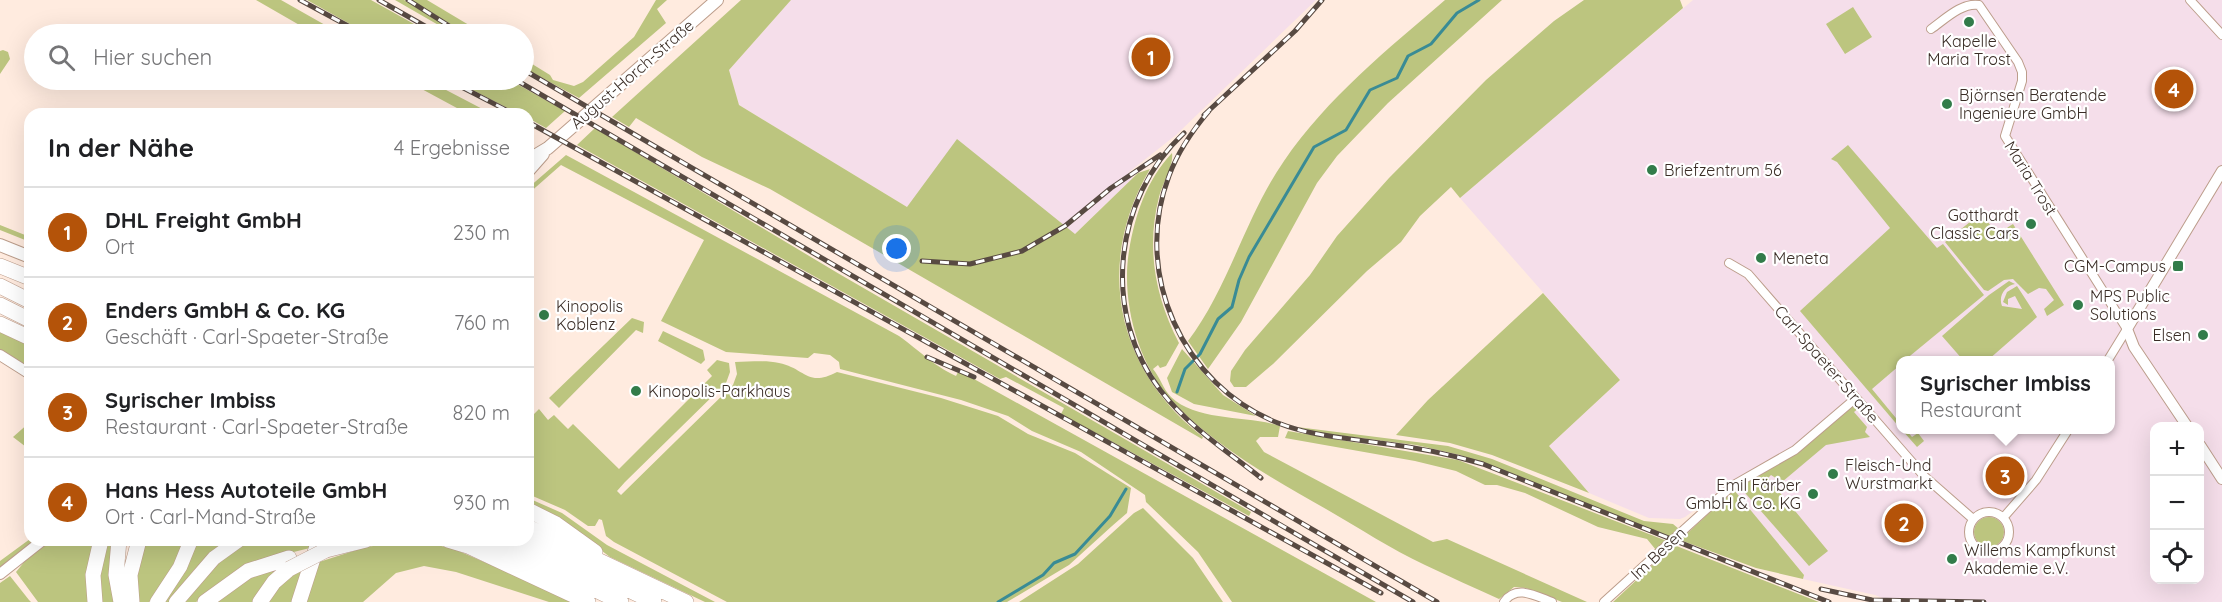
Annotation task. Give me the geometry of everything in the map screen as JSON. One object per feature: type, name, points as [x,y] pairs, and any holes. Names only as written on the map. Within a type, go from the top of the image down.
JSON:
[{"type":"highway","points":[[0,266],[24,276]]},
{"type":"highway","points":[[0,286],[24,298]]},
{"type":"highway","points":[[0,306],[24,317]]},
{"type":"highway","points":[[0,324],[24,335]]},
{"type":"highway","points":[[534,513],[574,536],[610,566]]},
{"type":"highway","points":[[534,530],[686,602]]},
{"type":"highway","points":[[534,545],[654,602]]},
{"type":"highway","points":[[95,602],[93,575],[100,546]]},
{"type":"highway","points":[[118,546],[116,575],[127,599]]},
{"type":"highway","points":[[127,599],[137,546]]},
{"type":"highway","points":[[205,602],[248,571],[289,564],[328,546]]},
{"type":"highway","points":[[299,602],[328,546]]},
{"type":"highway","points":[[468,546],[588,602]]},
{"type":"highway","points":[[503,546],[621,602]]},
{"type":"highway","points":[[260,602],[289,564]]},
{"type":"main road","name":"August-Horch-Straße","points":[[534,164],[548,148],[717,0]]},
{"type":"main road","name":"August-Horch-Straße","points":[[534,156],[548,148]]},
{"type":"main road","points":[[0,245],[24,255]]},
{"type":"main road","points":[[157,602],[180,567],[189,546]]},
{"type":"main road","points":[[176,602],[214,558],[231,546]]},
{"type":"street","points":[[2190,0],[2222,35]]},
{"type":"street","name":"Maria Trost","points":[[1930,29],[1964,7],[1972,4],[1979,5],[2013,54],[2022,72],[2022,81],[2005,128],[2007,143],[2127,329]]},
{"type":"street","points":[[2110,356],[2222,171]]},
{"type":"street","name":"Carl-Spaeter-Straße","points":[[1729,263],[1748,274],[1924,476],[1973,519]]},
{"type":"street","points":[[2127,329],[2134,347],[2184,422]]},
{"type":"street","points":[[0,355],[24,370]]},
{"type":"street","name":"Im Besen","points":[[1604,602],[1732,486],[1795,450],[1856,398]]},
{"type":"street","points":[[2003,518],[2036,480],[2064,434]]},
{"type":"street","points":[[2204,452],[2222,479]]},
{"type":"street","points":[[1987,512],[2003,518],[2009,533],[2006,543],[2001,548],[1990,552],[1980,550],[1968,532],[1973,519],[1987,512]]},
{"type":"street","points":[[0,574],[35,546]]},
{"type":"street","points":[[1504,602],[1510,595],[1519,592],[1552,602]]},
{"type":"shaded area","points":[[791,0],[1316,0],[1176,135],[1129,172],[1133,178],[1075,234],[907,207],[739,105],[729,70]]},
{"type":"shaded area","points":[[1693,0],[2222,0],[2222,602],[1892,602],[1875,595],[1803,579],[1804,575],[1729,485],[1685,517],[1680,519],[1649,518],[1589,493],[1549,446],[1620,380],[1460,198]]},
{"type":"green space","points":[[256,0],[281,0],[323,24],[298,24]]},
{"type":"green space","points":[[307,0],[371,0],[414,24],[350,24]]},
{"type":"green space","points":[[395,0],[404,0],[444,24],[437,24]]},
{"type":"green space","points":[[411,0],[427,0],[467,24],[451,24]]},
{"type":"green space","points":[[656,0],[667,0],[657,9],[666,23],[579,98],[534,73],[534,65],[550,75],[553,80],[574,86],[583,82],[634,37]]},
{"type":"green space","points":[[741,0],[791,0],[729,70],[739,105],[907,207],[957,139],[1075,234],[1138,173],[1150,169],[1133,205],[1122,242],[1119,278],[1123,313],[1133,348],[1150,380],[1173,410],[1203,437],[1202,439],[770,189],[702,157],[636,118],[629,127],[612,117]]},
{"type":"green space","points":[[1445,0],[1502,0],[1388,103],[1337,156],[1317,183],[1241,322],[1208,369],[1188,341],[1215,298],[1258,205],[1284,161],[1319,116],[1359,75]]},
{"type":"green space","points":[[1584,0],[1680,0],[1683,8],[1460,198],[1451,187],[1420,216],[1401,242],[1367,271],[1273,364],[1246,387],[1234,387],[1230,381],[1231,371],[1245,350],[1310,275],[1337,236],[1389,178],[1486,80],[1554,21]]},
{"type":"green space","points":[[1853,7],[1872,37],[1845,54],[1826,24]]},
{"type":"green space","points":[[0,51],[8,52],[10,59],[0,74]]},
{"type":"green space","points":[[424,90],[446,90],[481,108],[457,108]]},
{"type":"green space","points":[[472,90],[528,90],[565,111],[546,128],[534,121],[534,108],[507,108]]},
{"type":"green space","points":[[595,128],[841,275],[1251,512],[1249,516],[1061,414],[1064,408],[1006,377],[1000,379],[577,145]]},
{"type":"green space","points":[[1848,145],[1937,248],[1943,244],[1984,295],[1910,356],[1896,356],[1896,368],[1872,389],[1896,418],[1896,423],[1800,311],[1890,228],[1837,162],[1831,159]]},
{"type":"green space","points":[[1172,153],[1171,164],[1159,197],[1153,235],[1155,272],[1159,290],[1179,343],[1166,366],[1160,368],[1158,365],[1153,369],[1171,397],[1194,411],[1280,426],[1278,437],[1260,437],[1256,441],[1264,452],[1433,542],[1447,539],[1587,602],[1562,602],[1526,588],[1514,587],[1499,599],[1425,565],[1375,538],[1245,460],[1206,432],[1171,400],[1149,368],[1134,330],[1127,290],[1127,270],[1129,251],[1143,199],[1155,175]]},
{"type":"green space","points":[[566,155],[899,336],[956,376],[958,372],[974,379],[1376,602],[1232,602],[1198,552],[1146,502],[1145,495],[1081,452],[1032,431],[1008,416],[961,400],[840,369],[839,362],[830,355],[814,353],[808,358],[726,352],[661,321],[704,240],[561,165],[534,189],[534,183]]},
{"type":"green space","points":[[1981,213],[1997,234],[2013,224],[2064,305],[2047,316],[2044,309],[2054,300],[2046,289],[2039,288],[2028,294],[2013,279],[2004,280],[1988,291],[1984,290],[1945,242]]},
{"type":"green space","points":[[0,225],[24,235],[24,240],[0,230]]},
{"type":"green space","points":[[2009,281],[2015,284],[2003,292],[2002,306],[2022,309],[2015,296],[2008,299],[2008,305],[2003,302],[2007,292],[2017,286],[2037,317],[1993,356],[1960,356],[1942,336],[1989,295]]},
{"type":"green space","points":[[1543,293],[1620,380],[1549,446],[1589,493],[1492,455],[1450,443],[1396,435],[1428,400]]},
{"type":"green space","points":[[632,318],[644,322],[643,333],[636,330],[559,408],[549,398]]},
{"type":"green space","points":[[0,330],[24,341],[24,365],[0,350]]},
{"type":"green space","points":[[663,331],[703,350],[705,360],[701,364],[658,341]]},
{"type":"green space","points":[[1182,349],[1223,395],[1256,416],[1194,404],[1172,392],[1167,378]]},
{"type":"green space","points":[[717,360],[729,363],[730,372],[726,383],[617,491],[621,495],[733,385],[737,374],[735,362],[763,361],[788,365],[812,378],[837,372],[941,398],[998,416],[1028,434],[1075,453],[1131,488],[1127,513],[1069,565],[1007,602],[727,602],[614,542],[606,536],[602,520],[599,519],[595,526],[588,526],[565,510],[534,497],[534,414],[539,409],[548,420],[554,415],[568,429],[573,424],[619,469],[712,376],[707,370]]},
{"type":"green space","points":[[1851,406],[1859,408],[1854,412],[1867,427],[1865,432],[1870,437],[1826,445],[1782,482],[1771,475],[1768,478],[1828,551],[1809,566],[1739,486],[1797,453]]},
{"type":"green space","points":[[24,427],[24,445],[13,437]]},
{"type":"green space","points":[[1297,427],[1448,446],[1492,459],[1644,521],[1673,524],[1679,529],[1671,537],[1460,455],[1416,445],[1320,433]]},
{"type":"green space","points":[[1288,431],[1458,460],[1667,541],[1656,550],[1647,539],[1598,527],[1525,493],[1497,485],[1485,485],[1456,471],[1415,461],[1285,438]]},
{"type":"green space","points":[[1906,434],[1912,437],[1919,434],[1924,441],[1917,447]]},
{"type":"green space","points":[[1734,490],[1804,575],[1803,579],[1756,568],[1680,540]]},
{"type":"green space","points":[[534,501],[562,513],[607,545],[715,602],[705,602],[610,557],[585,538],[534,508]]},
{"type":"green space","points":[[1143,508],[1193,558],[1223,602],[1019,602],[1078,564],[1134,513]]},
{"type":"green space","points":[[1989,517],[2000,521],[2004,532],[2000,543],[1989,547],[1978,543],[1974,532],[1978,521]]},
{"type":"green space","points":[[24,543],[24,546],[30,546],[0,569],[0,561]]},
{"type":"green space","points":[[1674,545],[1819,602],[1613,602]]},
{"type":"green space","points":[[42,546],[96,546],[91,602],[38,602],[16,572],[29,556]]},
{"type":"green space","points":[[104,546],[115,546],[116,602],[99,602],[99,565]]},
{"type":"green space","points":[[142,546],[182,546],[171,573],[149,602],[135,602],[133,586]]},
{"type":"green space","points":[[194,546],[221,546],[194,570],[169,602],[164,602],[187,566]]},
{"type":"green space","points":[[242,546],[311,546],[273,557],[196,602],[182,602],[218,562]]},
{"type":"green space","points":[[441,546],[454,549],[576,602],[549,602],[456,572],[424,566],[396,573],[363,602],[303,602],[316,563],[366,547]]},
{"type":"green space","points":[[289,562],[256,602],[211,602],[236,583]]},
{"type":"green space","points":[[306,566],[294,602],[265,602],[275,586]]},
{"type":"green space","points":[[10,576],[31,602],[0,602],[0,583]]},
{"type":"waterway","points":[[1177,392],[1185,369],[1200,354],[1218,319],[1232,307],[1239,280],[1249,257],[1314,147],[1346,130],[1370,90],[1397,78],[1408,56],[1431,44],[1457,13],[1479,0]]},
{"type":"waterway","points":[[998,602],[1043,575],[1054,563],[1075,554],[1110,516],[1126,489]]},
{"type":"railway","points":[[300,0],[344,24]]},
{"type":"railway","points":[[379,0],[421,24]]},
{"type":"railway","points":[[408,0],[446,24]]},
{"type":"railway","points":[[1204,115],[1295,31],[1322,0]]},
{"type":"railway","points":[[534,76],[1437,602]]},
{"type":"railway","points":[[467,90],[502,108]]},
{"type":"railway","points":[[533,90],[1413,602]]},
{"type":"railway","points":[[1209,111],[1186,142],[1169,176],[1159,213],[1157,250],[1162,287],[1174,322],[1192,354],[1215,382],[1244,405],[1278,423],[1303,431],[1419,449],[1483,464],[1829,602]]},
{"type":"railway","points":[[534,125],[1381,593]]},
{"type":"railway","points":[[1184,133],[1160,160],[1142,190],[1130,223],[1123,258],[1123,293],[1129,327],[1142,361],[1172,404],[1208,438],[1261,478]]},
{"type":"railway","points":[[922,261],[970,264],[1022,251],[1065,226],[1111,188],[1160,155]]},
{"type":"railway","points":[[927,357],[974,377]]},
{"type":"railway","points":[[1821,589],[1872,600],[1984,602]]},
{"type":"place","name":"Kapelle Maria Trost","points":[[1969,22]]},
{"type":"place","name":"DHL Freight GmbH","points":[[1151,57]]},
{"type":"place","name":"Hans Hess Autoteile GmbH","points":[[2174,89]]},
{"type":"place","name":"Björnsen Beratende Ingenieure GmbH","points":[[1947,104]]},
{"type":"place","name":"Briefzentrum 56","points":[[1652,170]]},
{"type":"place","name":"Gotthardt Classic Cars","points":[[2031,224]]},
{"type":"place","name":"Meneta","points":[[1761,258]]},
{"type":"place","name":"CGM-Campus","points":[[2178,266]]},
{"type":"place","name":"MPS Public Solutions","points":[[2078,305]]},
{"type":"place","name":"Kinopolis Koblenz","points":[[544,315]]},
{"type":"place","name":"Elsen","points":[[2203,335]]},
{"type":"place","name":"Kinopolis-Parkhaus","points":[[636,391]]},
{"type":"place","name":"Fleisch-Und Wurstmarkt","points":[[1833,474]]},
{"type":"place","name":"Syrischer Imbiss","points":[[2005,476]]},
{"type":"place","name":"Emil Färber GmbH & Co. KG","points":[[1813,494]]},
{"type":"place","name":"Enders GmbH & Co. KG","points":[[1904,523]]},
{"type":"place","name":"Willems Kampfkunst Akademie e.V.","points":[[1952,559]]}]
